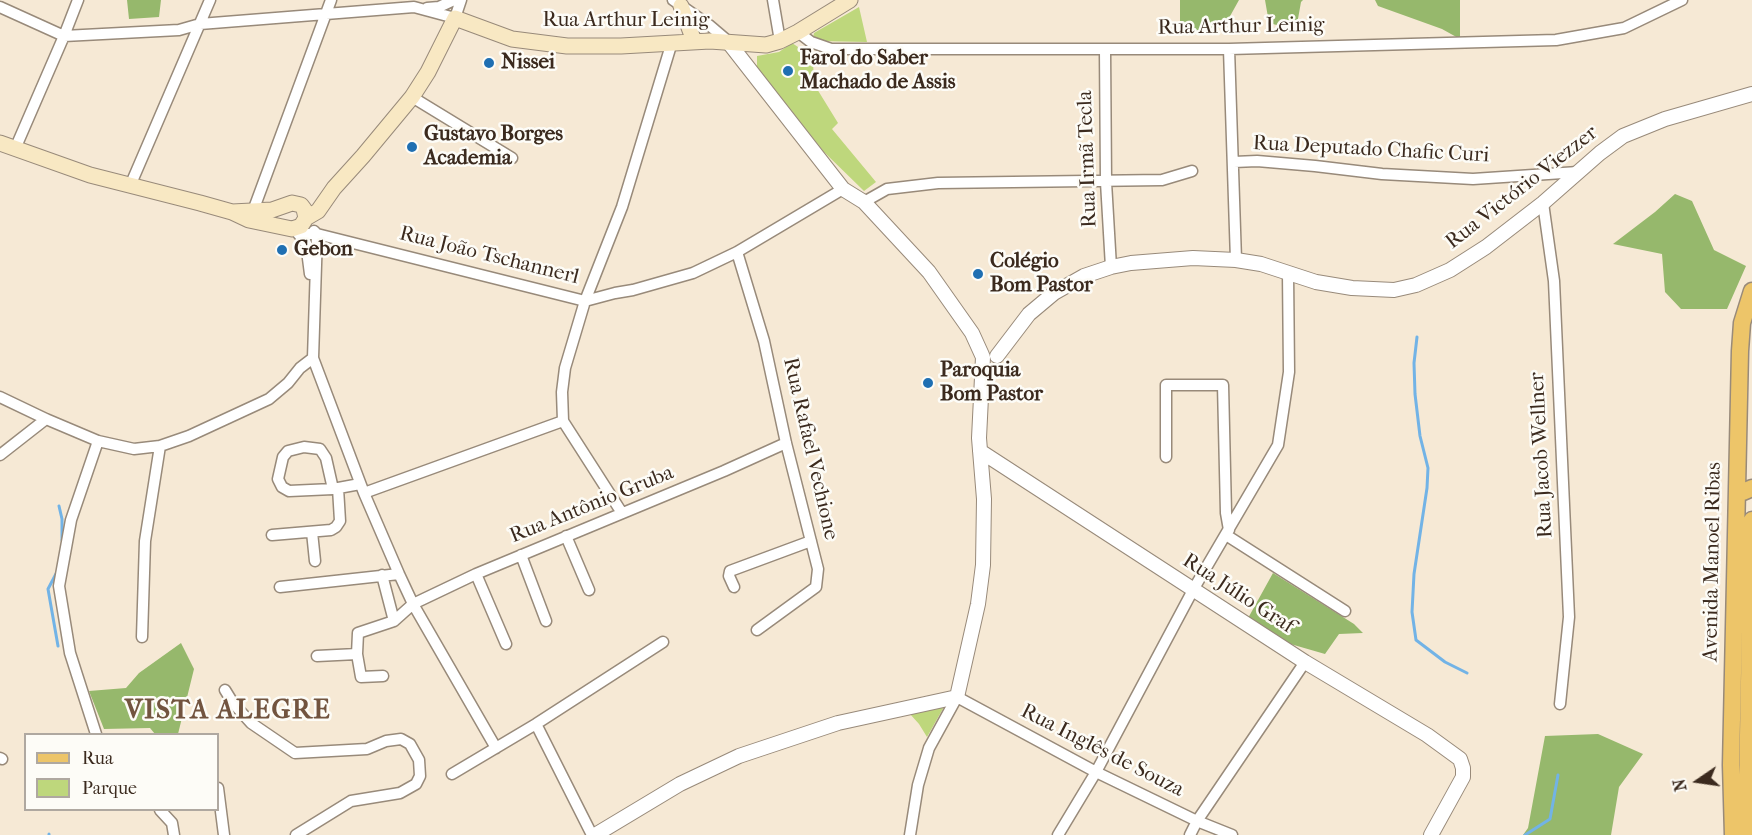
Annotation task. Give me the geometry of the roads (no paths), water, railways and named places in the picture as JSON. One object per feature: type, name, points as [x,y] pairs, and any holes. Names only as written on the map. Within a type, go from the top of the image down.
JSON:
[{"type":"main road","points":[[780,41],[850,0]]},
{"type":"main road","points":[[677,3],[694,41]]},
{"type":"main road","name":"Rua Arthur Leinig","points":[[455,18],[512,39],[588,46],[694,41],[766,45],[780,41]]},
{"type":"main road","points":[[298,223],[318,211],[334,188],[412,97],[428,72],[455,18]]},
{"type":"main road","name":"Rua João Tschannerl","points":[[7,146],[68,168],[232,212],[249,220],[298,223]]},
{"type":"main road","name":"Rua João Tschannerl","points":[[232,212],[283,207],[281,221],[298,223]]},
{"type":"main road","name":"Avenida Manoel Ribas","points":[[1749,835],[1747,525],[1741,335],[1745,309],[1752,291]]},
{"type":"main road","name":"Avenida Manoel Ribas","points":[[1733,835],[1731,765],[1747,525]]},
{"type":"main road","points":[[1731,765],[1737,767],[1747,789]]},
{"type":"street","points":[[7,146],[64,36],[78,0]]},
{"type":"street","points":[[130,186],[210,0]]},
{"type":"street","points":[[253,211],[331,0]]},
{"type":"street","points":[[424,9],[439,7],[454,0]]},
{"type":"street","points":[[0,7],[64,36],[179,30],[200,24],[414,7],[455,18],[461,0]]},
{"type":"street","points":[[773,0],[780,41]]},
{"type":"street","name":"Rua Arthur Leinig","points":[[798,32],[811,42],[831,49],[1229,49],[1556,40],[1624,28],[1682,0]]},
{"type":"street","points":[[677,3],[709,25],[729,43],[843,189],[864,202],[923,265],[972,333],[990,353],[979,413],[984,499],[983,565],[978,604],[957,697],[929,748],[918,785],[910,835]]},
{"type":"street","points":[[622,513],[563,422],[562,392],[565,368],[585,301],[622,207],[672,42]]},
{"type":"street","points":[[1229,49],[1236,260]]},
{"type":"street","name":"Rua Irmã Tecla","points":[[1105,50],[1106,182],[1111,267]]},
{"type":"street","name":"Rua Victório Viezzer","points":[[990,353],[1054,293],[1084,276],[1111,267],[1175,259],[1236,260],[1261,264],[1333,286],[1394,290],[1416,285],[1433,279],[1465,261],[1543,203],[1611,144],[1636,130],[1674,116],[1752,94]]},
{"type":"street","points":[[412,97],[512,158]]},
{"type":"street","name":"Rua Deputado Chafic Curi","points":[[1234,162],[1257,161],[1382,174],[1473,179],[1578,172]]},
{"type":"street","points":[[864,202],[887,189],[938,183],[1162,180],[1192,171]]},
{"type":"street","name":"Rua João Tschannerl","points":[[298,223],[317,234],[585,301],[693,273],[737,252],[843,189]]},
{"type":"street","name":"Rua Jacob Wellner","points":[[1543,203],[1554,281],[1569,617],[1560,704]]},
{"type":"street","points":[[298,223],[306,243],[314,308]]},
{"type":"street","points":[[317,234],[313,358],[362,488],[413,604],[496,748]]},
{"type":"street","name":"Rua Rafael Vechione","points":[[737,252],[764,341],[786,443],[818,569],[816,587],[758,630]]},
{"type":"street","points":[[1058,835],[1096,771],[1193,590],[1278,445],[1289,372],[1288,273]]},
{"type":"street","points":[[0,397],[98,441],[134,449],[160,447],[268,399],[313,358]]},
{"type":"street","points":[[1166,457],[1166,385],[1223,385],[1227,533]]},
{"type":"street","points":[[0,455],[46,419]]},
{"type":"street","points":[[272,535],[331,530],[340,521],[336,488],[326,458],[320,449],[304,447],[288,451],[283,457],[278,479],[282,487],[289,491],[336,488],[362,488],[563,422]]},
{"type":"street","points":[[95,733],[70,653],[59,586],[71,520],[98,441]]},
{"type":"street","name":"Rua Antônio Gruba","points":[[394,621],[413,604],[476,574],[786,443]]},
{"type":"street","points":[[142,637],[145,541],[160,447]]},
{"type":"street","name":"Rua Júlio Graf","points":[[980,451],[1305,662],[1427,735],[1460,759],[1464,768],[1463,777],[1431,835]]},
{"type":"street","points":[[312,532],[315,561]]},
{"type":"street","points":[[1227,533],[1345,611]]},
{"type":"street","points":[[566,536],[588,590]]},
{"type":"street","points":[[734,587],[729,576],[730,571],[811,541]]},
{"type":"street","points":[[521,555],[546,621]]},
{"type":"street","points":[[280,587],[399,574]]},
{"type":"street","points":[[476,574],[506,644]]},
{"type":"street","points":[[382,575],[394,621],[358,633],[357,654],[361,677],[383,676]]},
{"type":"street","points":[[452,774],[536,724],[663,642]]},
{"type":"street","points":[[317,656],[357,654]]},
{"type":"street","points":[[1190,835],[1197,821],[1305,662]]},
{"type":"street","points":[[225,690],[250,723],[295,753],[367,748],[386,741],[401,739],[410,744],[419,760],[420,776],[416,784],[399,793],[351,801],[296,835]]},
{"type":"street","points":[[536,724],[593,835],[680,784],[739,756],[838,723],[957,697]]},
{"type":"street","name":"Rua Inglês de Souza","points":[[957,697],[1096,771],[1197,821],[1232,835]]},
{"type":"street","points":[[219,796],[224,835]]},
{"type":"street","points":[[161,811],[172,823],[174,835]]},
{"type":"waterway","points":[[1417,337],[1414,363],[1415,394],[1420,436],[1428,468],[1414,574],[1412,612],[1416,640],[1445,662],[1467,673]]},
{"type":"waterway","points":[[59,506],[62,519],[62,540]]},
{"type":"waterway","points":[[58,570],[48,589],[58,646]]},
{"type":"waterway","points":[[1525,835],[1550,819],[1558,775]]},
{"type":"place","name":"Nissei","points":[[489,63]]},
{"type":"place","name":"Farol do Saber Machado de Assis","points":[[788,71]]},
{"type":"place","name":"Gustavo Borges Academia","points":[[412,147]]},
{"type":"place","name":"Gebon","points":[[282,250]]},
{"type":"place","name":"Colégio Bom Pastor","points":[[978,274]]},
{"type":"place","name":"Paroquia Bom Pastor","points":[[928,383]]},
{"type":"district","name":"VISTA ALEGRE","points":[[228,711]]}]
